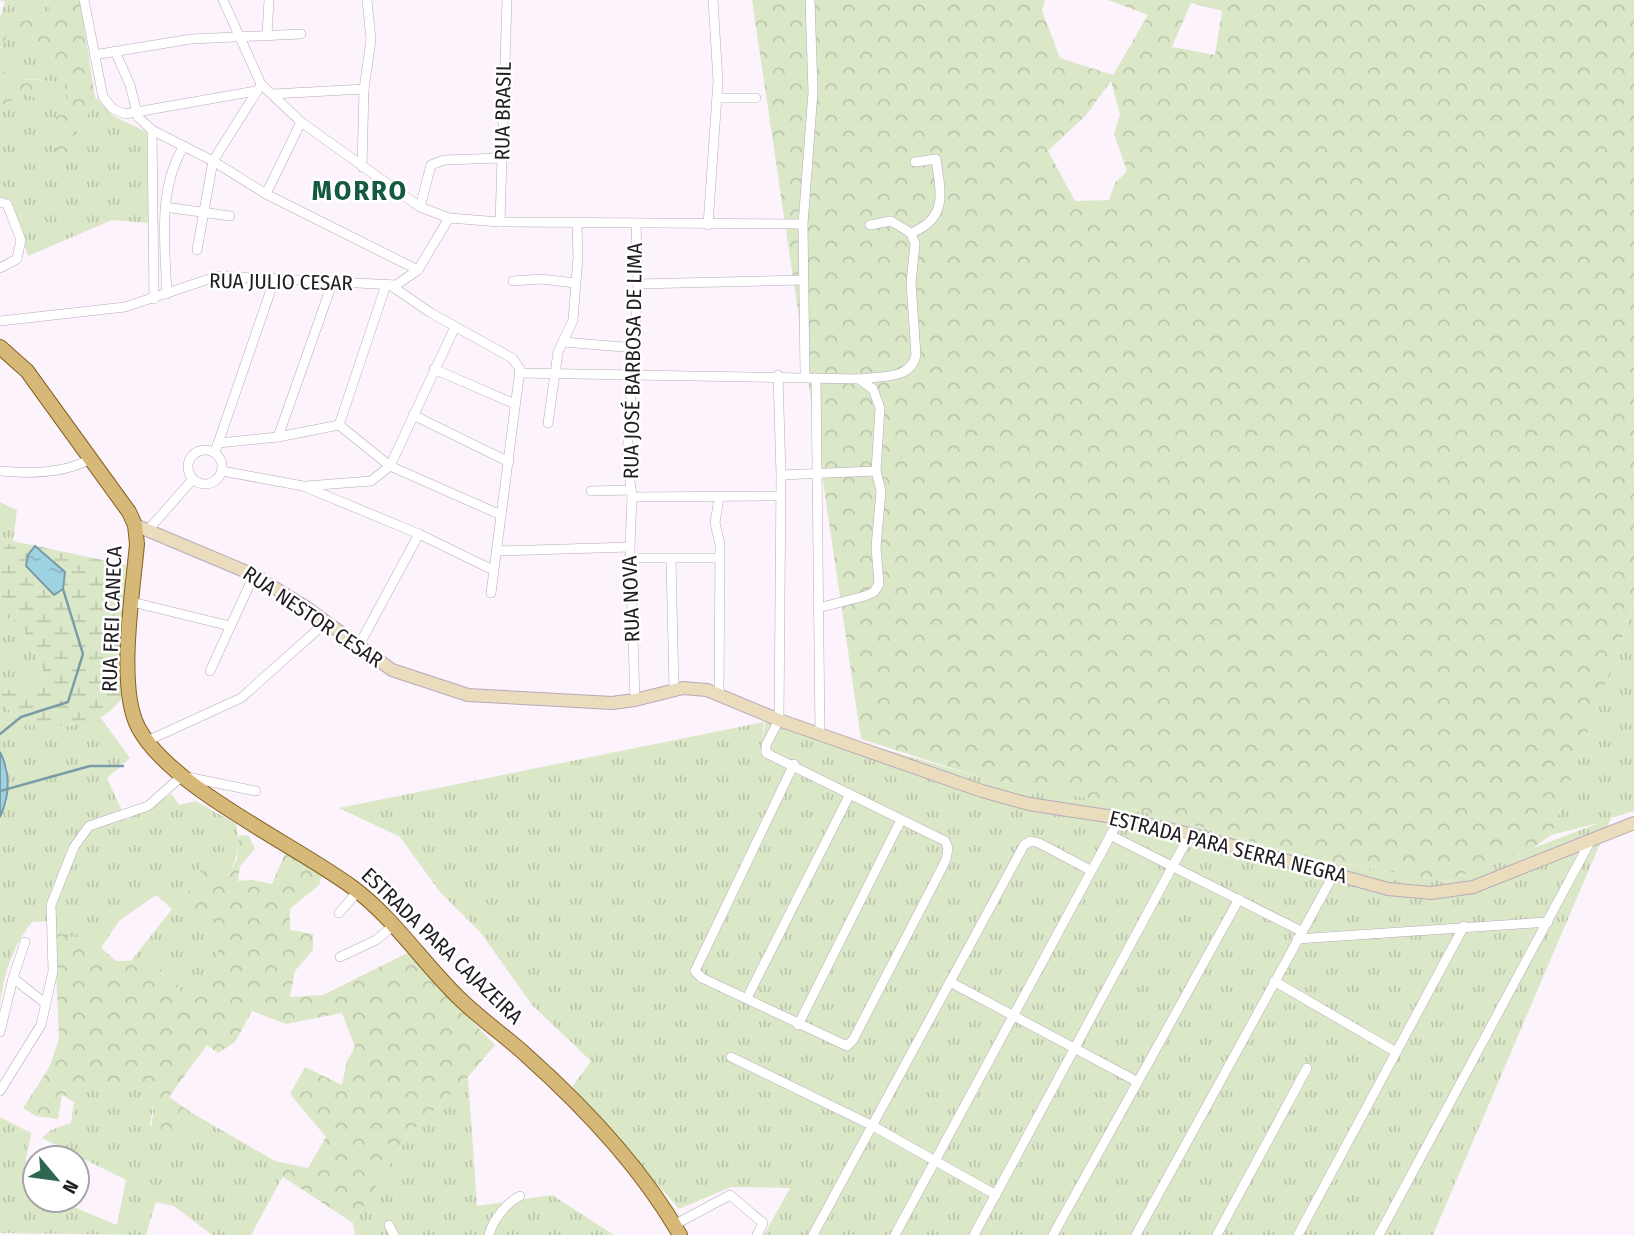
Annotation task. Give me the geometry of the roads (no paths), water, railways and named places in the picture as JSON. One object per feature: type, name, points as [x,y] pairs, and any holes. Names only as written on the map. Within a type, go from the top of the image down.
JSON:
[{"type":"main road","name":"RUA FREI CANECA","points":[[0,347],[27,372],[142,527],[132,602],[129,696],[137,725],[161,758]]},
{"type":"main road","name":"ESTRADA PARA CAJAZEIRA","points":[[161,758],[182,776],[358,891],[464,1003],[523,1053],[579,1107],[623,1156],[677,1230]]},
{"type":"street","points":[[84,0],[103,97],[109,105],[125,114],[259,88],[273,94],[301,122],[420,207],[449,218],[577,224],[803,224]]},
{"type":"street","points":[[223,0],[259,88]]},
{"type":"street","points":[[267,35],[268,0]]},
{"type":"street","points":[[362,167],[363,89],[371,40],[367,0]]},
{"type":"street","name":"RUA BRASIL","points":[[500,222],[507,0]]},
{"type":"street","points":[[708,225],[717,98],[713,0]]},
{"type":"street","points":[[805,376],[803,224],[813,110],[810,0]]},
{"type":"street","points":[[94,55],[191,38],[301,34]]},
{"type":"street","points":[[115,51],[130,85],[140,121],[152,130],[213,161],[266,194],[418,270]]},
{"type":"street","points":[[197,250],[201,212],[213,161],[259,88]]},
{"type":"street","points":[[273,94],[363,89]]},
{"type":"street","points":[[717,98],[756,98]]},
{"type":"street","points":[[266,194],[301,122]]},
{"type":"street","points":[[152,130],[154,299]]},
{"type":"street","points":[[167,294],[165,207],[172,166],[184,146]]},
{"type":"street","points":[[420,207],[431,165],[444,160],[503,158]]},
{"type":"street","points":[[911,233],[928,225],[939,208],[936,159],[915,162]]},
{"type":"street","points":[[0,202],[7,204],[21,240],[17,260],[0,268]]},
{"type":"street","points":[[165,207],[230,216]]},
{"type":"street","points":[[388,285],[403,283],[418,270],[449,218]]},
{"type":"street","points":[[519,373],[633,377],[778,375],[859,379],[905,373],[915,360],[911,283],[915,244],[911,233],[891,221],[870,225]]},
{"type":"street","points":[[548,423],[554,374],[571,327],[579,247],[577,224]]},
{"type":"street","name":"RUA JOSÉ BARBOSA DE LIMA","points":[[631,494],[627,436],[638,284],[636,225]]},
{"type":"street","name":"RUA JULIO CESAR","points":[[0,321],[125,307],[218,276],[388,285]]},
{"type":"street","points":[[275,278],[217,448],[222,471],[212,483],[202,484],[193,479],[188,469],[194,454],[204,449],[217,448],[339,425],[390,466],[501,515]]},
{"type":"street","points":[[513,281],[541,279],[575,283]]},
{"type":"street","points":[[638,284],[803,280]]},
{"type":"street","points":[[278,437],[332,281]]},
{"type":"street","points":[[388,285],[518,364],[509,461],[491,593]]},
{"type":"street","points":[[339,425],[388,285]]},
{"type":"street","points":[[303,486],[371,481],[390,466],[455,327]]},
{"type":"street","points":[[571,327],[586,343]]},
{"type":"street","points":[[564,342],[635,348]]},
{"type":"street","points":[[434,369],[515,404]]},
{"type":"street","points":[[778,375],[781,475],[779,720],[766,745],[766,753],[794,764],[944,841],[948,848],[946,860],[850,1044],[843,1046],[702,978],[695,971],[695,966],[794,764]]},
{"type":"street","points":[[816,378],[820,734]]},
{"type":"street","points":[[818,608],[865,596],[877,589],[880,577],[876,547],[881,491],[876,471],[879,401],[873,389],[859,379]]},
{"type":"street","points":[[413,415],[509,461]]},
{"type":"street","points":[[0,471],[34,474],[79,466],[92,458]]},
{"type":"street","points":[[222,471],[303,486],[419,534],[493,570]]},
{"type":"street","points":[[781,475],[876,471]]},
{"type":"street","points":[[142,527],[193,479]]},
{"type":"street","points":[[591,491],[719,498],[780,496]]},
{"type":"street","name":"RUA NOVA","points":[[631,494],[635,700]]},
{"type":"street","points":[[719,498],[715,523],[719,558],[719,694]]},
{"type":"street","name":"RUA NESTOR CESAR","points":[[142,527],[254,575],[392,670],[468,695],[584,702],[635,700],[674,690],[696,688],[719,694],[820,734]]},
{"type":"street","points":[[358,648],[419,534]]},
{"type":"street","points":[[496,551],[630,547]]},
{"type":"street","points":[[632,558],[719,558]]},
{"type":"street","points":[[671,559],[674,690]]},
{"type":"street","points":[[210,671],[254,575]]},
{"type":"street","points":[[132,602],[230,626]]},
{"type":"street","points":[[147,741],[241,698],[325,623]]},
{"type":"street","name":"ESTRADA PARA SERRA NEGRA","points":[[820,734],[982,791],[1030,804],[1120,818],[1190,834],[1388,890],[1447,891],[1473,887],[1634,823]]},
{"type":"street","points":[[0,1091],[29,1049],[41,1026],[53,971],[51,905],[81,835],[89,826],[100,820],[148,806],[182,776],[256,791]]},
{"type":"street","points":[[747,998],[850,794]]},
{"type":"street","points":[[895,1235],[1120,818]]},
{"type":"street","points":[[798,1025],[901,820]]},
{"type":"street","points":[[974,1235],[1190,834]]},
{"type":"street","points":[[1110,835],[1239,899],[1299,935],[1548,922]]},
{"type":"street","points":[[1379,1235],[1591,840]]},
{"type":"street","points":[[813,1235],[1027,842],[1039,843],[1090,870]]},
{"type":"street","points":[[1136,1235],[1334,874]]},
{"type":"street","points":[[339,913],[358,891]]},
{"type":"street","points":[[1053,1235],[1239,899]]},
{"type":"street","points":[[340,957],[376,940],[394,926]]},
{"type":"street","points":[[1298,1235],[1464,926]]},
{"type":"street","points":[[0,1032],[13,978],[26,942]]},
{"type":"street","points":[[13,978],[47,1004]]},
{"type":"street","points":[[1274,981],[1396,1052]]},
{"type":"street","points":[[950,982],[1075,1046],[1138,1082]]},
{"type":"street","points":[[731,1058],[873,1126],[996,1195]]},
{"type":"street","points":[[1217,1235],[1307,1068]]},
{"type":"street","points":[[677,1230],[730,1195],[763,1223],[757,1235]]},
{"type":"street","points":[[489,1235],[494,1222],[511,1201],[520,1196]]},
{"type":"street","points":[[389,1225],[394,1235]]},
{"type":"water","points":[[35,546],[65,572],[63,589],[54,595],[26,566],[28,555]]},
{"type":"water","points":[[0,752],[8,784],[0,817]]},
{"type":"waterway","points":[[0,734],[21,717],[68,702],[83,654],[63,589]]},
{"type":"waterway","points":[[0,791],[90,766],[123,766]]},
{"type":"district","name":"MORRO","points":[[360,190]]}]
